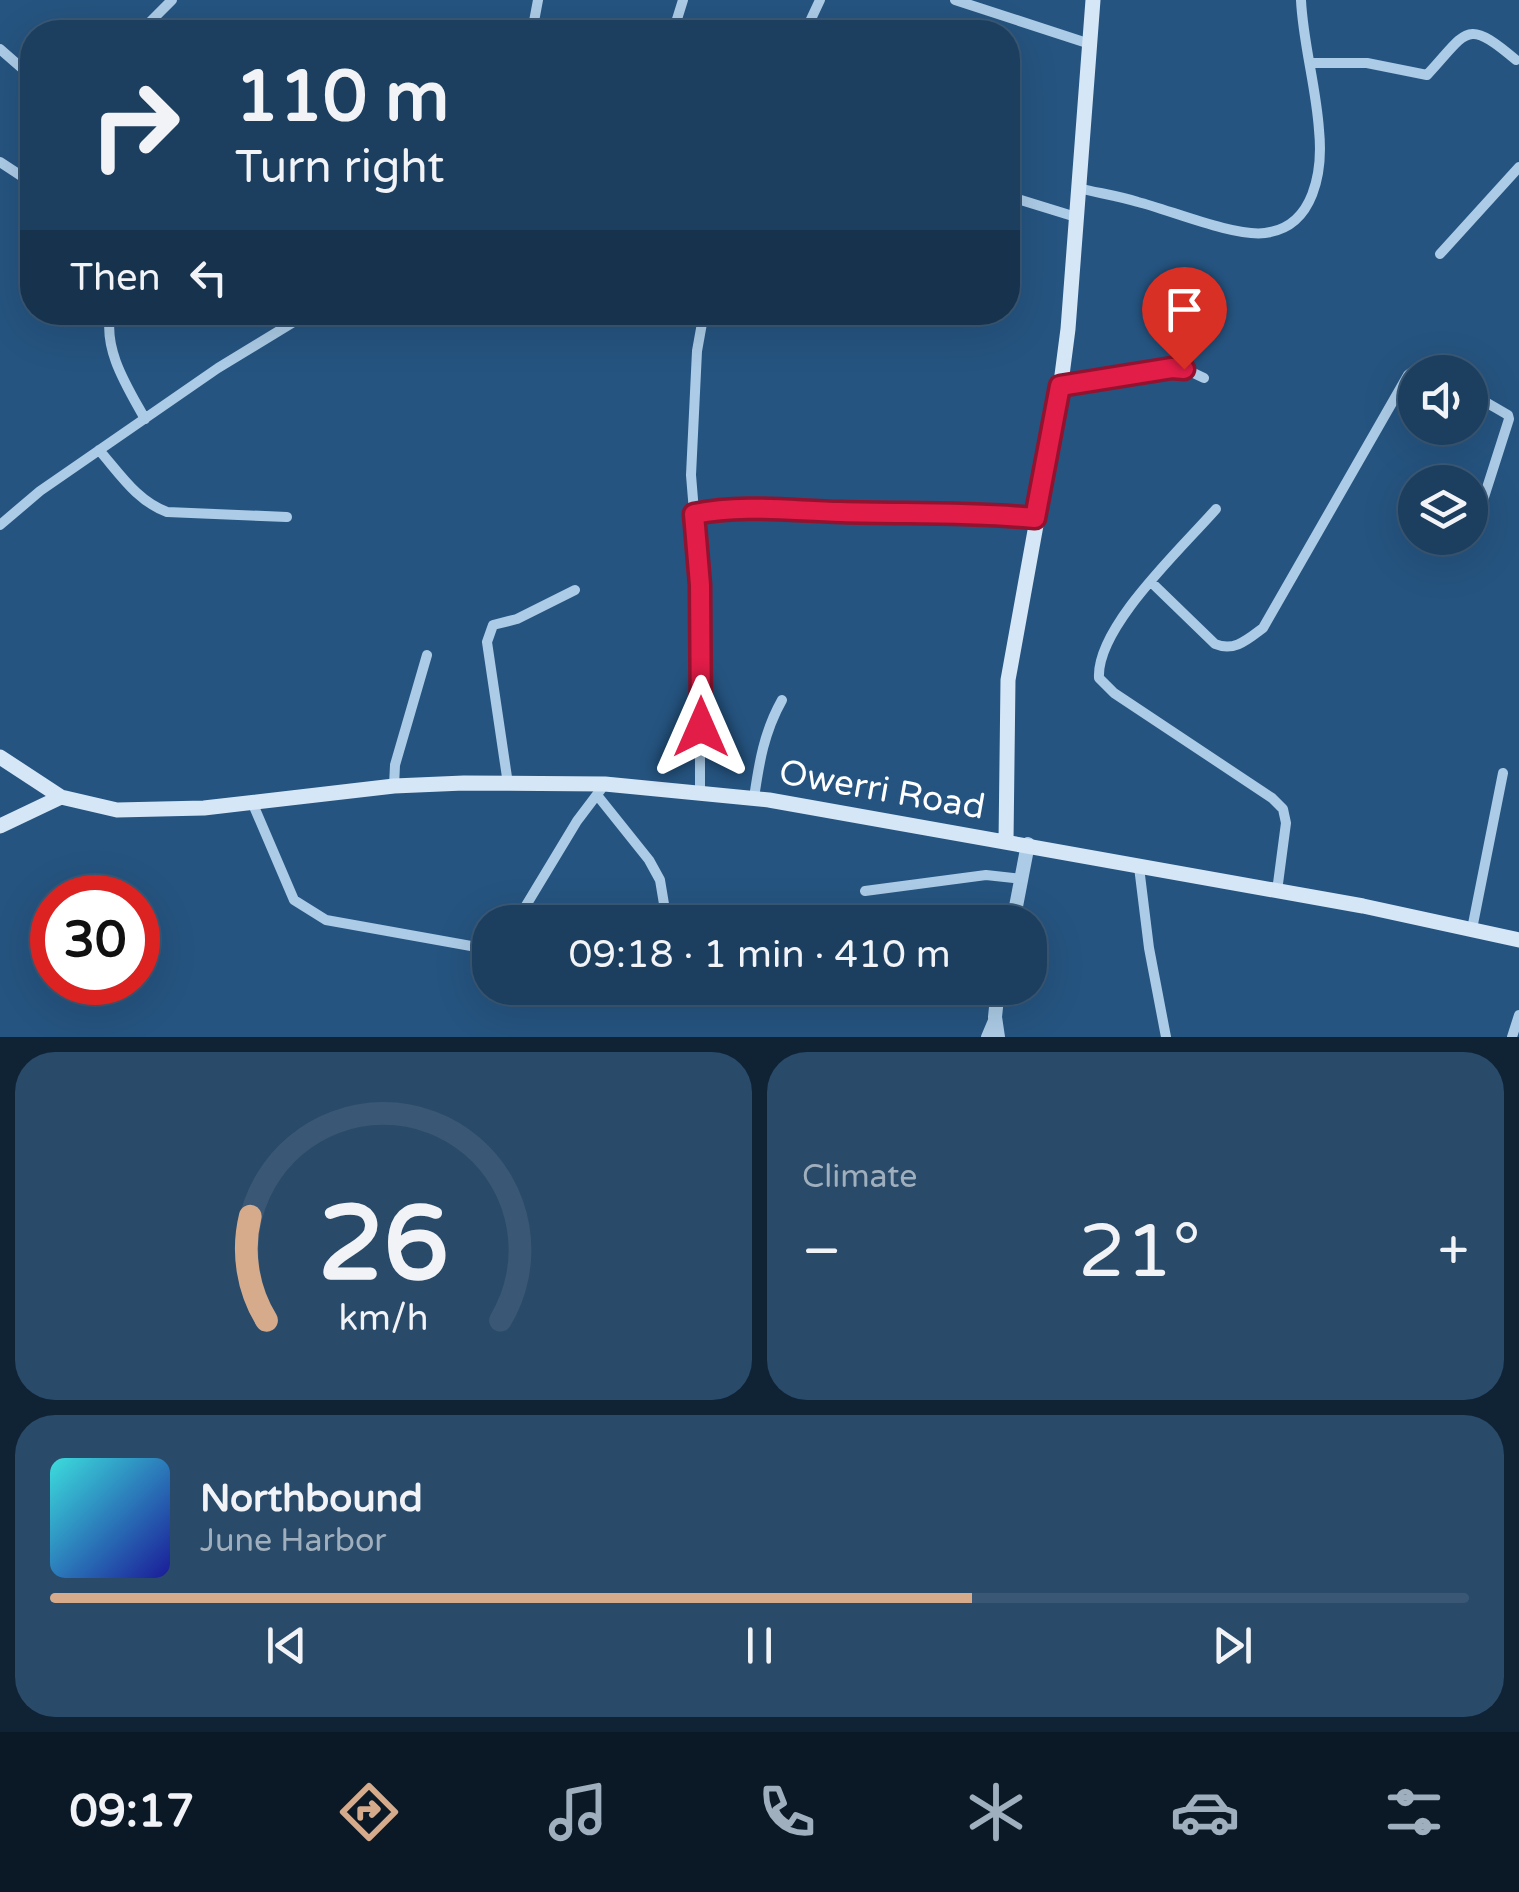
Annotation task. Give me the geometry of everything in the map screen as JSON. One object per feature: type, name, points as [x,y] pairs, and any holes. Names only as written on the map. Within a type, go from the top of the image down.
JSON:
[{"type":"main road","points":[[1006,842],[1008,680],[1060,386],[1093,0]]},
{"type":"main road","name":"Owerri Road","points":[[0,758],[61,798],[117,810],[204,808],[394,786],[508,784],[754,798],[1277,890],[1519,940]]},
{"type":"main road","points":[[0,826],[61,798]]},
{"type":"street","points":[[152,20],[172,0]]},
{"type":"street","points":[[955,0],[1016,20]]},
{"type":"street","points":[[1078,188],[1227,228],[1264,234],[1290,225],[1306,206],[1318,178],[1320,133],[1302,0]]},
{"type":"street","points":[[1020,21],[1090,44]]},
{"type":"street","points":[[1311,63],[1368,63],[1427,75],[1466,35],[1475,32],[1488,36],[1516,60]]},
{"type":"street","points":[[0,49],[20,66]]},
{"type":"street","points":[[1440,254],[1519,167]]},
{"type":"street","points":[[1020,200],[1076,217]]},
{"type":"street","points":[[108,325],[112,349],[144,418]]},
{"type":"street","points":[[0,526],[40,491],[144,418],[289,325]]},
{"type":"street","points":[[700,794],[700,585],[692,418],[701,325]]},
{"type":"street","points":[[1060,386],[1172,368],[1204,378]]},
{"type":"street","points":[[1151,582],[1215,644],[1225,648],[1241,644],[1263,628],[1398,392]]},
{"type":"street","points":[[1488,403],[1509,419],[1488,483]]},
{"type":"street","points":[[100,450],[152,507],[167,512],[287,517]]},
{"type":"street","points":[[694,514],[748,506],[911,514],[966,512],[1035,518]]},
{"type":"street","points":[[1216,509],[1119,618],[1098,666],[1099,678],[1114,693],[1272,798],[1283,810],[1286,823],[1277,890]]},
{"type":"street","points":[[508,784],[487,642],[489,631],[494,625],[517,619],[576,590]]},
{"type":"street","points":[[394,786],[395,765],[427,656]]},
{"type":"street","points":[[754,798],[761,751],[770,721],[782,700]]},
{"type":"street","points":[[1472,929],[1503,773]]},
{"type":"street","points":[[526,905],[577,820],[601,790],[660,880],[664,905]]},
{"type":"street","points":[[252,802],[294,900],[312,914],[326,920],[472,946]]},
{"type":"street","points":[[1017,905],[1028,844]]},
{"type":"street","points":[[1138,867],[1166,1037]]},
{"type":"street","points":[[865,891],[976,876],[1023,879]]},
{"type":"street","points":[[996,1005],[998,1037]]},
{"type":"street","points":[[1512,1037],[1519,1016]]},
{"type":"street","points":[[986,1037],[995,1018]]},
{"type":"route","points":[[701,727],[700,585],[694,514],[748,506],[824,512],[966,512],[1035,518],[1060,386],[1184,369]]}]
